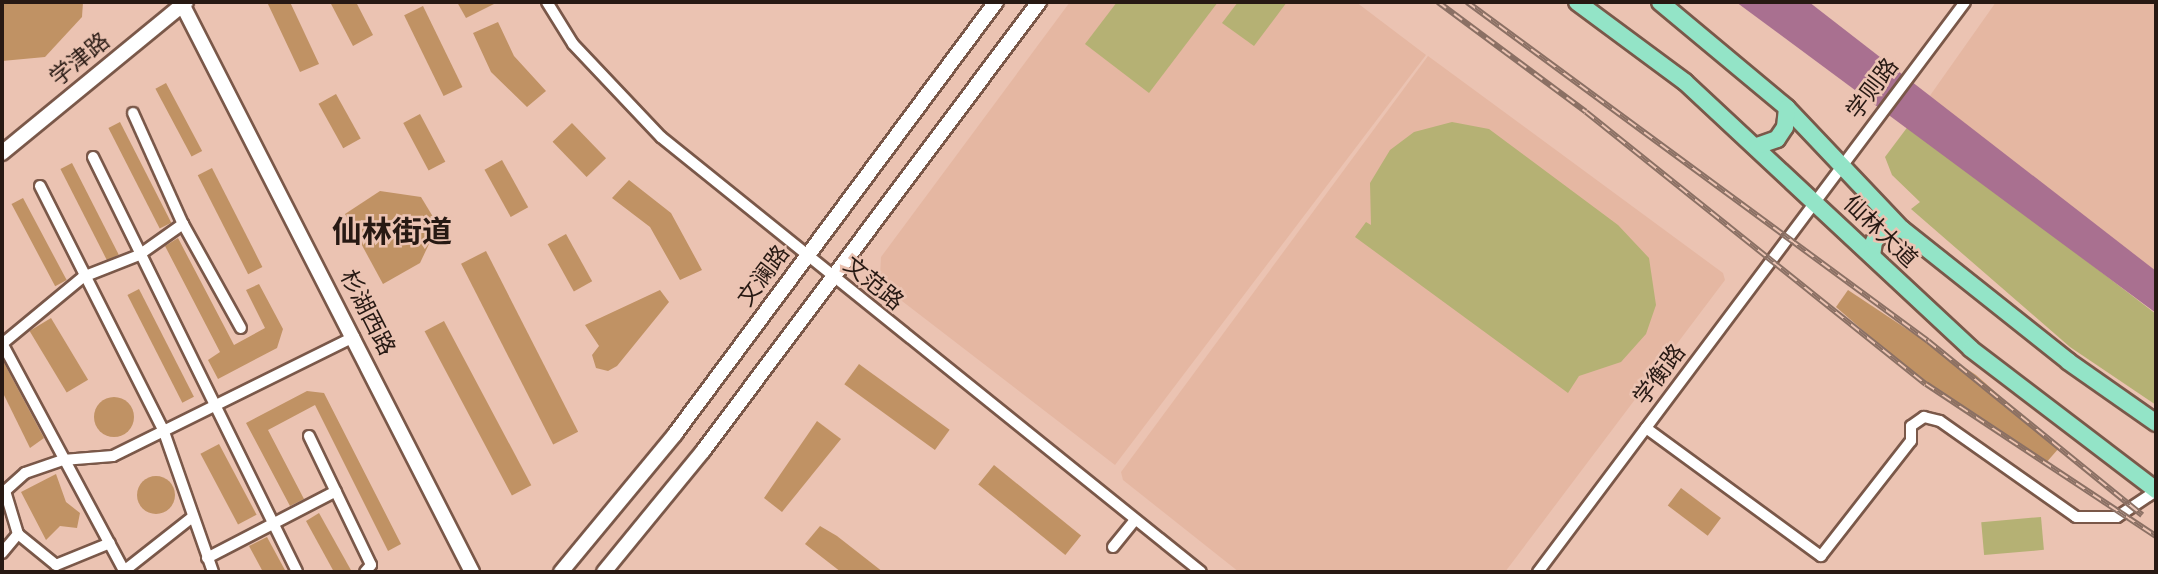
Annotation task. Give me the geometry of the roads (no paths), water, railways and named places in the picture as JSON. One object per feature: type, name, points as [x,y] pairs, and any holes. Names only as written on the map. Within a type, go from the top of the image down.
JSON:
[{"type":"main road","name":"文澜路","points":[[561,572],[675,434],[996,2]]},
{"type":"main road","points":[[604,572],[1039,2]]},
{"type":"main road","name":"仙林大道","points":[[1577,2],[1685,82],[1757,146],[1971,349],[2156,490]]},
{"type":"main road","name":"仙林大道","points":[[1660,2],[1787,108],[1902,229],[2068,362],[2156,423]]},
{"type":"main road","name":"学津路","points":[[2,153],[184,3]]},
{"type":"main road","name":"杉湖西路","points":[[184,3],[472,572]]},
{"type":"main road","points":[[1757,146],[1777,139],[1785,127],[1787,108]]},
{"type":"main road","points":[[1872,256],[1874,241],[1883,233],[1902,229]]},
{"type":"street","name":"文范路","points":[[547,2],[573,44],[617,96],[831,278],[1201,572]]},
{"type":"street","name":"学则路","points":[[1817,203],[1965,2]]},
{"type":"street","points":[[134,113],[183,224],[241,328]]},
{"type":"street","points":[[93,158],[214,409],[297,572]]},
{"type":"street","points":[[40,186],[83,277],[164,432],[191,519],[213,572]]},
{"type":"street","name":"学衡路","points":[[1538,572],[1817,203]]},
{"type":"street","points":[[183,224],[139,255],[83,277],[2,343],[124,571],[191,519]]},
{"type":"street","points":[[110,543],[56,565],[18,534],[4,488],[25,473],[63,460],[113,456],[214,409],[354,337]]},
{"type":"street","points":[[1646,428],[1821,556],[1911,441],[1911,426],[1924,417],[1940,421],[2076,517],[2117,517],[2156,490]]},
{"type":"street","points":[[309,436],[371,565],[365,572]]},
{"type":"street","points":[[206,558],[271,521],[336,491]]},
{"type":"street","points":[[1113,547],[1135,520]]},
{"type":"street","points":[[2,553],[18,534]]},
{"type":"railway","points":[[1438,2],[1586,112],[1926,384],[2156,536]]},
{"type":"railway","points":[[1467,2],[1928,341],[2142,515]]},
{"type":"district","name":"仙林街道","points":[[392,232]]}]
